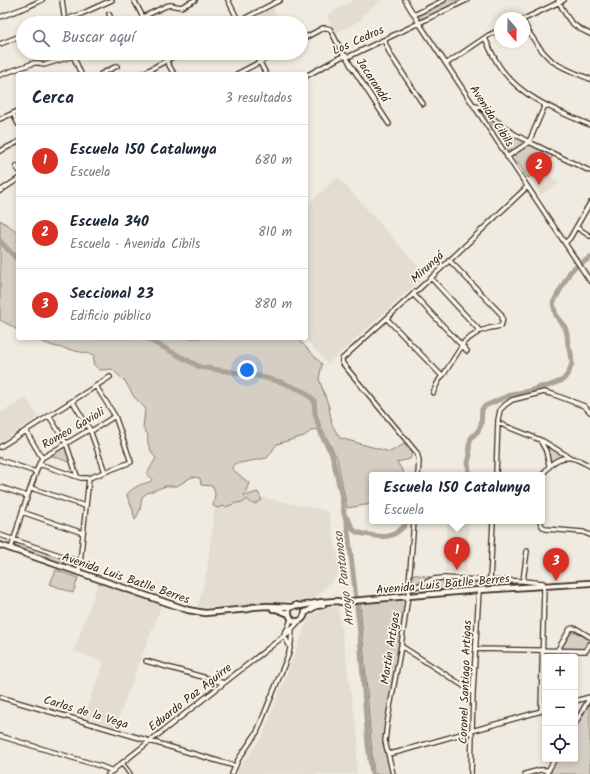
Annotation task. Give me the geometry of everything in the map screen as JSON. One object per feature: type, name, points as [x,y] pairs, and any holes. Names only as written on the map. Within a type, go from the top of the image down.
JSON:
[{"type":"main road","name":"Avenida Luis Batlle Berres","points":[[0,545],[188,610],[205,613],[249,609],[276,609],[290,616]]},
{"type":"main road","name":"Avenida Luis Batlle Berres","points":[[305,613],[316,606],[361,600],[565,584],[590,585]]},
{"type":"main road","name":"Avenida Luis Batlle Berres","points":[[300,606],[322,602],[345,602]]},
{"type":"main road","points":[[296,605],[300,606],[304,609],[305,613],[301,620],[295,621],[290,616],[289,611],[296,605]]},
{"type":"main road","name":"Avenida Luis Batlle Berres","points":[[249,609],[252,607],[267,606],[292,607]]},
{"type":"street","points":[[0,17],[42,0]]},
{"type":"street","points":[[62,0],[64,16]]},
{"type":"street","points":[[78,16],[112,0]]},
{"type":"street","points":[[134,0],[142,16]]},
{"type":"street","points":[[147,16],[166,6],[170,5],[180,7],[195,0]]},
{"type":"street","points":[[228,0],[235,16]]},
{"type":"street","points":[[249,16],[280,0]]},
{"type":"street","name":"Avenida Cibils","points":[[405,0],[590,281]]},
{"type":"street","points":[[414,15],[444,0]]},
{"type":"street","name":"Los Cedros","points":[[308,75],[341,57],[350,56],[467,0]]},
{"type":"street","points":[[530,16],[560,1],[566,16],[572,24],[590,34]]},
{"type":"street","name":"Jacarandá","points":[[308,36],[323,28],[330,29],[343,54],[346,56],[389,124]]},
{"type":"street","points":[[446,64],[494,33]]},
{"type":"street","points":[[530,34],[534,42],[552,60],[590,79]]},
{"type":"street","points":[[0,44],[16,38]]},
{"type":"street","points":[[485,38],[502,70],[523,91],[545,105],[590,125]]},
{"type":"street","points":[[384,40],[390,54],[423,104]]},
{"type":"street","points":[[0,75],[34,63],[44,65],[58,60]]},
{"type":"street","points":[[74,60],[80,72]]},
{"type":"street","points":[[145,72],[166,60],[173,72]]},
{"type":"street","points":[[241,72],[264,60]]},
{"type":"street","points":[[260,62],[265,72]]},
{"type":"street","points":[[105,72],[117,66]]},
{"type":"street","points":[[507,156],[529,142],[545,105]]},
{"type":"street","points":[[474,106],[481,107],[495,120],[529,142],[590,171]]},
{"type":"street","points":[[0,119],[16,112]]},
{"type":"street","points":[[13,113],[16,120]]},
{"type":"street","points":[[0,151],[16,143]]},
{"type":"street","points":[[0,191],[16,180]]},
{"type":"street","name":"Mirungá","points":[[418,472],[418,456],[413,448],[342,362],[342,359],[387,319],[527,187]]},
{"type":"street","points":[[565,243],[570,238],[590,205]]},
{"type":"street","points":[[576,227],[590,236]]},
{"type":"street","points":[[433,393],[464,341],[480,331],[501,326],[503,321],[501,314],[449,260]]},
{"type":"street","points":[[431,278],[480,331]]},
{"type":"street","points":[[413,294],[467,351]]},
{"type":"street","points":[[387,319],[442,376]]},
{"type":"street","points":[[0,447],[73,402],[110,377]]},
{"type":"street","points":[[39,464],[82,478],[89,478],[131,462],[115,416],[96,386]]},
{"type":"street","points":[[496,472],[500,410],[512,400],[544,392],[584,406],[590,412]]},
{"type":"street","points":[[73,402],[90,430],[105,472]]},
{"type":"street","points":[[49,416],[66,443],[77,476]]},
{"type":"street","name":"Romeo Gavioli","points":[[11,549],[27,496],[42,458],[115,416]]},
{"type":"street","points":[[498,423],[540,440],[571,458],[590,466]]},
{"type":"street","points":[[26,431],[42,458]]},
{"type":"street","points":[[540,440],[546,451],[550,465]]},
{"type":"street","points":[[545,472],[550,465],[559,460],[571,458]]},
{"type":"street","points":[[0,460],[36,472]]},
{"type":"street","points":[[79,572],[89,478]]},
{"type":"street","points":[[0,488],[27,496]]},
{"type":"street","points":[[30,488],[85,506]]},
{"type":"street","points":[[22,512],[82,533]]},
{"type":"street","name":"Martín Artigas","points":[[393,774],[385,741],[408,596],[414,524]]},
{"type":"street","points":[[490,580],[493,524]]},
{"type":"street","points":[[541,524],[546,529],[578,531],[590,535]]},
{"type":"street","points":[[0,535],[80,562]]},
{"type":"street","points":[[523,581],[528,551]]},
{"type":"street","points":[[47,561],[50,552]]},
{"type":"street","name":"Avenida Luis Batlle Berres","points":[[408,590],[439,578],[543,582],[544,586]]},
{"type":"street","points":[[543,690],[544,586]]},
{"type":"street","name":"Coronel Santiago Artigas","points":[[471,774],[473,692],[479,590]]},
{"type":"street","points":[[232,774],[235,766],[257,732],[289,653],[291,643],[290,616]]},
{"type":"street","name":"Eduardo Paz Aguirre","points":[[108,774],[224,683],[301,620]]},
{"type":"street","points":[[557,651],[570,629],[577,629],[590,637]]},
{"type":"street","points":[[284,635],[290,648]]},
{"type":"street","points":[[476,648],[586,651],[590,644]]},
{"type":"street","points":[[401,646],[473,692]]},
{"type":"street","points":[[146,661],[224,683]]},
{"type":"street","name":"Carlos de la Vega","points":[[0,696],[235,766]]},
{"type":"street","points":[[578,700],[590,697]]},
{"type":"street","points":[[578,719],[590,697]]},
{"type":"street","points":[[388,754],[542,710]]},
{"type":"street","points":[[0,736],[112,770]]},
{"type":"street","points":[[524,774],[540,770],[548,772],[553,762]]},
{"type":"street","points":[[122,763],[130,774]]},
{"type":"shaded area","points":[[353,0],[382,0],[361,16],[363,19],[334,34],[327,15]]},
{"type":"shaded area","points":[[447,0],[466,0],[423,20],[419,15],[419,13]]},
{"type":"shaded area","points":[[273,8],[277,16],[257,16]]},
{"type":"shaded area","points":[[481,109],[524,141],[524,143],[510,152]]},
{"type":"shaded area","points":[[529,144],[553,155],[545,172],[542,169],[528,178],[512,154]]},
{"type":"shaded area","points":[[543,169],[559,183],[541,195],[529,177]]},
{"type":"shaded area","points":[[338,177],[426,275],[328,364],[306,340],[308,340],[308,204]]},
{"type":"shaded area","points":[[0,220],[16,231],[16,329],[0,320]]},
{"type":"shaded area","points":[[37,340],[299,340],[322,364],[319,379],[329,407],[332,425],[340,438],[390,452],[404,444],[412,453],[410,459],[397,462],[403,472],[369,472],[369,504],[347,508],[337,458],[323,431],[314,429],[304,436],[277,444],[267,458],[234,464],[232,469],[249,483],[244,496],[258,492],[262,500],[255,504],[251,503],[247,499],[244,502],[226,507],[222,506],[218,508],[213,506],[215,494],[213,486],[201,485],[200,478],[192,477],[177,486],[166,486],[147,493],[142,497],[140,510],[135,520],[127,494],[137,486],[150,482],[152,479],[147,474],[156,458],[149,447],[148,435],[143,428],[145,408],[134,397],[125,381],[112,369],[100,370],[93,364],[94,355],[53,346]]},
{"type":"shaded area","points":[[26,398],[38,417],[0,442],[0,413]]},
{"type":"shaded area","points":[[548,445],[564,455],[564,457],[551,461],[546,446]]},
{"type":"shaded area","points":[[65,446],[70,460],[69,462],[50,455]]},
{"type":"shaded area","points":[[264,498],[328,511],[341,571],[315,599],[204,608],[198,607],[207,569],[215,505]]},
{"type":"shaded area","points":[[447,524],[469,524],[466,573],[445,573]]},
{"type":"shaded area","points":[[19,542],[46,551],[47,557],[45,558],[14,548],[15,544]]},
{"type":"shaded area","points":[[52,553],[78,562],[78,568],[63,565],[49,559]]},
{"type":"shaded area","points":[[56,570],[78,578],[73,593],[50,584]]},
{"type":"shaded area","points":[[412,574],[430,577],[431,579],[412,585],[410,584]]},
{"type":"shaded area","points":[[433,580],[477,581],[478,583],[475,588],[472,589],[412,592],[412,590]]},
{"type":"shaded area","points":[[533,582],[539,584],[480,588],[482,583]]},
{"type":"shaded area","points":[[98,583],[162,604],[115,727],[84,716],[104,662],[74,651]]},
{"type":"shaded area","points":[[406,600],[405,607],[383,737],[392,774],[374,774],[360,602]]},
{"type":"shaded area","points":[[338,607],[358,738],[357,774],[237,774],[239,768],[262,737],[309,617],[321,609]]},
{"type":"shaded area","points":[[572,632],[576,632],[587,639],[584,648],[563,649],[562,647]]},
{"type":"shaded area","points":[[590,700],[590,774],[546,774],[553,762],[578,762],[578,720]]},
{"type":"waterway","name":"Arroyo Pantanoso","points":[[0,241],[16,258]]},
{"type":"waterway","points":[[469,472],[469,446],[471,438],[478,431],[481,425],[482,409],[485,406],[512,394],[548,386],[563,380],[569,372],[572,363],[567,334],[565,327],[556,316],[553,303],[570,272],[575,267],[590,258]]},
{"type":"waterway","name":"Arroyo Pantanoso","points":[[150,340],[200,367],[258,376],[281,382],[303,391],[314,400],[315,414],[322,436],[332,454],[347,523],[359,623],[368,745],[372,774]]},
{"type":"waterway","points":[[347,518],[355,531],[362,534],[382,537],[396,533],[406,524]]},
{"type":"place","name":"Escuela 340","points":[[539,185]]},
{"type":"place","name":"Escuela 150 Catalunya","points":[[457,570]]},
{"type":"place","name":"Seccional 23","points":[[556,581]]}]
